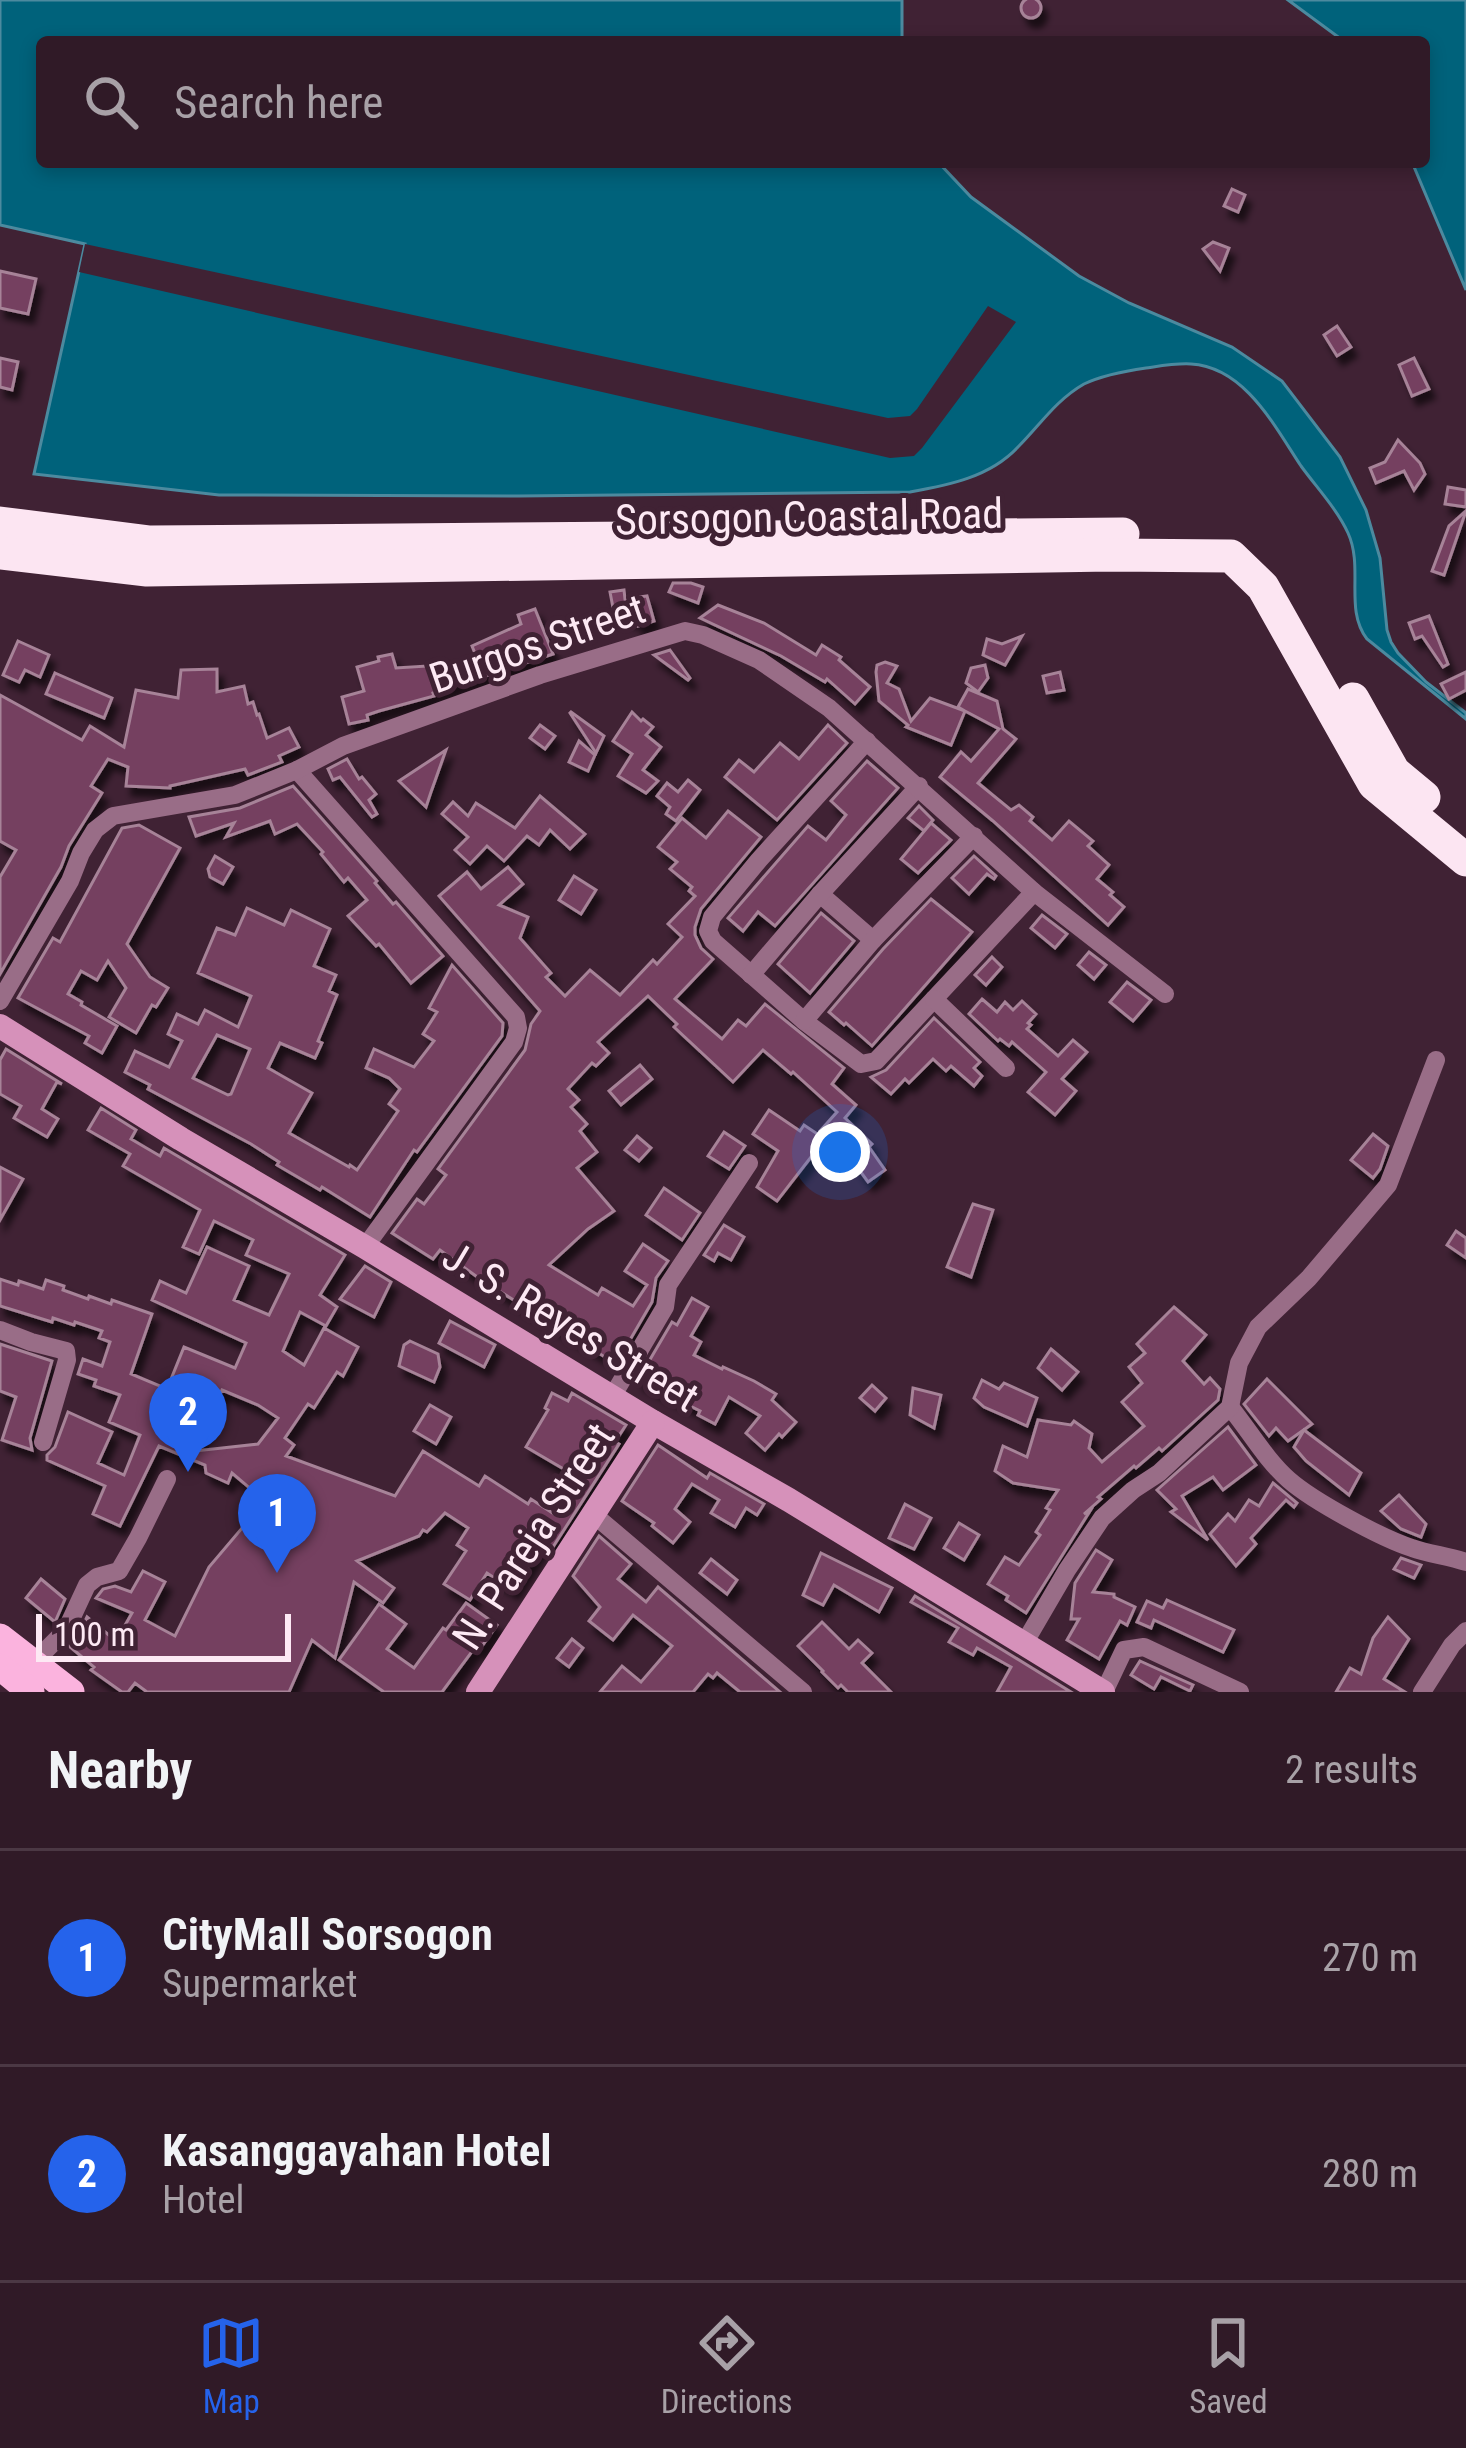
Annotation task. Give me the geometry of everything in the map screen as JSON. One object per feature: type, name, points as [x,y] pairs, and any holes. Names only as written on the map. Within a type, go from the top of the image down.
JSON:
[{"type":"highway","name":"Sorsogon Coastal Road","points":[[0,523],[150,542],[1111,533],[1244,541],[1284,578],[1394,772],[1466,834]]},
{"type":"highway","name":"Sorsogon Coastal Road","points":[[0,553],[148,571],[1232,556],[1263,587],[1375,784],[1466,860]]},
{"type":"main road","points":[[1,1648],[33,1663],[70,1692]]},
{"type":"main road","points":[[1,1648],[31,1692]]},
{"type":"street","name":"Burgos Street","points":[[0,1000],[95,830],[113,816],[236,795],[343,746],[540,675],[685,631],[759,659],[829,708],[1034,892],[1165,994]]},
{"type":"street","points":[[868,741],[712,917],[708,931],[712,941],[804,1022],[861,1064],[876,1061],[1034,892]]},
{"type":"street","points":[[297,770],[516,1017],[518,1028],[514,1042],[365,1247]]},
{"type":"street","points":[[751,975],[919,786]]},
{"type":"street","points":[[804,1022],[873,940],[974,836]]},
{"type":"street","points":[[820,894],[873,940]]},
{"type":"street","points":[[934,999],[1006,1068]]},
{"type":"street","name":"J. S. Reyes Street","points":[[0,1026],[1104,1692]]},
{"type":"street","points":[[1025,1642],[1102,1518],[1230,1407],[1239,1363],[1258,1327],[1310,1278],[1388,1185],[1436,1060]]},
{"type":"street","points":[[612,1397],[665,1307],[668,1285],[749,1163]]},
{"type":"street","points":[[0,1330],[66,1351],[43,1442]]},
{"type":"street","points":[[1230,1407],[1287,1478],[1313,1497],[1403,1545],[1466,1562]]},
{"type":"street","name":"N. Pareja Street","points":[[478,1692],[653,1422]]},
{"type":"street","points":[[33,1663],[66,1630],[87,1586],[97,1577],[118,1571],[166,1479]]},
{"type":"street","points":[[593,1514],[803,1692]]},
{"type":"street","points":[[1422,1692],[1466,1631]]},
{"type":"street","points":[[1104,1692],[1124,1650],[1132,1647],[1144,1647],[1240,1692]]},
{"type":"water","points":[[0,0],[902,0],[902,36],[36,36],[36,168],[944,168],[971,197],[1079,276],[1232,347],[1282,381],[1340,457],[1366,510],[1380,558],[1391,642],[1426,682],[1466,713],[1466,719],[1367,639],[1357,615],[1348,533],[1269,417],[1243,387],[1210,368],[1168,365],[1084,384],[995,466],[954,483],[910,492],[219,495],[34,474],[85,244],[0,225]]},
{"type":"water","points":[[1288,0],[1466,0],[1466,290],[1415,168],[1430,168],[1430,36],[1337,36]]},
{"type":"pier","points":[[85,244],[888,418],[910,416],[917,409],[988,306],[1016,322],[922,448],[914,456],[890,458],[79,272]]},
{"type":"building","points":[[1024,1],[1038,1],[1038,15],[1024,15]]},
{"type":"building","points":[[1232,189],[1245,195],[1238,212],[1224,206]]},
{"type":"building","points":[[1213,242],[1229,248],[1220,271],[1203,249]]},
{"type":"building","points":[[0,271],[36,279],[28,314],[0,308]]},
{"type":"building","points":[[1337,326],[1351,347],[1337,356],[1324,335]]},
{"type":"building","points":[[0,358],[18,362],[12,390],[0,387]]},
{"type":"building","points":[[1414,358],[1429,389],[1412,396],[1399,365]]},
{"type":"building","points":[[1398,440],[1425,474],[1414,490],[1404,471],[1376,483],[1370,468],[1385,462]]},
{"type":"building","points":[[1448,487],[1466,490],[1466,507],[1445,504]]},
{"type":"building","points":[[1466,511],[1444,575],[1432,571],[1449,526]]},
{"type":"building","points":[[673,583],[703,587],[698,603],[669,592]]},
{"type":"building","points":[[624,590],[625,599],[647,596],[654,621],[638,626],[636,617],[629,619],[625,610],[614,613],[610,592]]},
{"type":"building","points":[[718,605],[764,623],[816,655],[822,645],[870,687],[855,704],[827,679],[700,618]]},
{"type":"building","points":[[535,609],[553,654],[349,724],[342,697],[364,691],[357,667],[392,654],[396,668],[443,665],[444,669],[476,656],[472,646],[521,624],[518,615]]},
{"type":"building","points":[[1429,616],[1448,664],[1443,667],[1422,636],[1415,639],[1409,623]]},
{"type":"building","points":[[1022,636],[1005,665],[983,655],[987,639],[1002,644]]},
{"type":"building","points":[[18,641],[49,655],[40,677],[25,670],[19,682],[3,675]]},
{"type":"building","points":[[670,650],[690,678],[688,680],[654,655]]},
{"type":"building","points":[[877,665],[897,666],[887,683],[899,689],[911,721],[930,698],[965,711],[951,745],[906,727],[879,701]]},
{"type":"building","points":[[985,665],[988,678],[978,692],[966,683],[971,668]]},
{"type":"building","points":[[217,669],[217,692],[244,686],[248,704],[253,702],[267,738],[289,728],[299,747],[279,756],[282,762],[248,775],[245,769],[170,788],[126,786],[128,767],[108,759],[91,786],[102,793],[0,974],[0,877],[16,850],[0,841],[0,695],[82,740],[90,726],[124,747],[136,690],[178,698],[181,670]]},
{"type":"building","points":[[1060,672],[1064,690],[1047,693],[1043,676]]},
{"type":"building","points":[[1466,672],[1466,690],[1449,699],[1441,684]]},
{"type":"building","points":[[55,673],[112,698],[104,718],[46,694]]},
{"type":"building","points":[[968,689],[997,701],[1003,729],[1016,739],[978,783],[1011,810],[1019,805],[1052,840],[1069,821],[1093,841],[1088,846],[1109,865],[1097,879],[1124,907],[1108,925],[940,777],[961,752],[971,761],[999,729],[958,707]]},
{"type":"building","points":[[632,712],[653,727],[646,735],[661,747],[643,770],[658,781],[646,793],[618,776],[632,754],[613,741]]},
{"type":"building","points":[[570,713],[604,736],[596,753]]},
{"type":"building","points":[[540,725],[555,736],[545,749],[530,738]]},
{"type":"building","points":[[828,725],[847,743],[777,820],[725,777],[739,760],[754,772],[780,743],[799,759]]},
{"type":"building","points":[[579,741],[595,755],[588,771],[569,762]]},
{"type":"building","points":[[446,750],[431,792],[426,807],[399,781]]},
{"type":"building","points":[[347,759],[376,794],[369,800],[377,814],[372,817],[340,777],[333,780],[328,769]]},
{"type":"building","points":[[867,761],[898,788],[775,926],[758,912],[743,931],[728,918],[808,826],[826,840],[846,815],[831,801]]},
{"type":"building","points":[[688,780],[700,790],[676,821],[666,814],[670,807],[657,796],[667,783],[678,792]]},
{"type":"building","points":[[293,786],[443,956],[411,983],[348,916],[367,900],[348,878],[344,882],[297,824],[275,834],[270,821],[226,837],[234,823],[196,836],[189,817],[240,808]]},
{"type":"building","points":[[540,796],[585,834],[570,849],[550,830],[539,845],[527,836],[504,861],[487,846],[470,864],[455,850],[468,837],[442,814],[453,802],[468,816],[476,803],[515,828]]},
{"type":"building","points":[[919,806],[933,820],[924,831],[908,818]]},
{"type":"building","points":[[728,811],[761,837],[701,909],[695,935],[713,959],[675,999],[722,1039],[738,1020],[746,1026],[765,1004],[844,1068],[832,1084],[856,1105],[845,1118],[872,1144],[869,1147],[885,1170],[868,1182],[839,1142],[835,1146],[820,1131],[837,1112],[793,1072],[763,1050],[733,1082],[648,996],[598,1042],[609,1053],[596,1066],[592,1063],[568,1089],[579,1100],[571,1107],[587,1124],[580,1131],[597,1152],[577,1168],[614,1211],[549,1265],[598,1295],[602,1288],[633,1306],[647,1285],[625,1271],[643,1244],[668,1261],[656,1278],[652,1302],[616,1364],[440,1250],[433,1259],[392,1233],[417,1199],[424,1204],[446,1175],[438,1169],[525,1050],[531,1024],[540,1011],[439,896],[467,872],[481,889],[508,867],[523,884],[499,905],[528,917],[520,938],[551,973],[546,977],[565,996],[590,970],[620,995],[682,937],[668,924],[695,896],[689,891],[692,887],[670,869],[677,862],[658,847],[682,818],[706,838]]},
{"type":"building","points":[[931,823],[951,840],[918,873],[901,859]]},
{"type":"building","points":[[139,825],[180,848],[127,944],[150,977],[168,988],[136,1033],[109,1017],[126,988],[108,961],[97,980],[81,971],[68,994],[117,1026],[102,1053],[85,1043],[89,1036],[18,998],[53,938],[60,942],[122,828]]},
{"type":"building","points":[[215,856],[233,867],[223,884],[210,877],[208,869]]},
{"type":"building","points":[[974,856],[996,876],[987,874],[969,894],[952,878]]},
{"type":"building","points":[[574,876],[596,890],[581,914],[559,900]]},
{"type":"building","points":[[931,899],[972,932],[872,1046],[829,1012]]},
{"type":"building","points":[[247,908],[284,925],[291,910],[330,929],[314,966],[336,975],[329,991],[337,995],[318,1041],[322,1043],[315,1058],[280,1043],[268,1068],[312,1093],[289,1133],[357,1170],[398,1111],[389,1104],[400,1089],[366,1068],[374,1049],[414,1067],[434,1041],[423,1034],[437,1012],[429,1008],[452,965],[503,1023],[502,1036],[414,1150],[370,1217],[125,1072],[135,1051],[169,1067],[182,1041],[168,1034],[177,1014],[198,1024],[205,1010],[238,1027],[251,996],[198,973],[217,928],[235,935]],"holes":[[[217,1035],[250,1049],[231,1094],[193,1078]]]},
{"type":"building","points":[[821,913],[854,941],[810,993],[778,964]]},
{"type":"building","points":[[1042,915],[1067,934],[1055,948],[1031,928]]},
{"type":"building","points":[[1089,952],[1106,965],[1094,979],[1078,965]]},
{"type":"building","points":[[992,957],[1002,967],[986,985],[975,975]]},
{"type":"building","points":[[1127,982],[1151,1000],[1133,1021],[1110,1002]]},
{"type":"building","points":[[982,999],[997,1012],[1005,1002],[1013,1010],[1022,1001],[1036,1014],[1027,1029],[1058,1056],[1073,1040],[1087,1052],[1062,1079],[1076,1091],[1055,1115],[1028,1092],[1046,1072],[1012,1042],[1009,1046],[998,1041],[969,1014]]},
{"type":"building","points":[[934,1018],[980,1062],[974,1068],[982,1076],[974,1086],[951,1066],[946,1071],[933,1059],[891,1094],[871,1077],[886,1070]]},
{"type":"building","points":[[6,1049],[62,1084],[57,1082],[42,1109],[58,1119],[47,1137],[14,1118],[21,1106],[0,1094],[0,1060]]},
{"type":"building","points":[[640,1065],[652,1079],[621,1105],[609,1091]]},
{"type":"building","points":[[101,1108],[136,1130],[131,1139],[160,1156],[164,1148],[345,1255],[320,1295],[337,1307],[326,1326],[300,1312],[283,1351],[304,1365],[324,1328],[358,1347],[343,1376],[337,1372],[314,1408],[308,1404],[285,1438],[294,1445],[286,1456],[395,1496],[423,1451],[479,1486],[485,1476],[528,1504],[531,1499],[554,1514],[579,1478],[526,1447],[548,1410],[552,1393],[568,1401],[572,1393],[626,1425],[615,1442],[619,1444],[553,1547],[544,1541],[513,1590],[487,1573],[470,1600],[444,1584],[466,1551],[457,1545],[468,1528],[445,1513],[427,1532],[357,1561],[394,1588],[383,1603],[354,1582],[335,1658],[312,1640],[289,1692],[147,1692],[135,1683],[122,1692],[91,1670],[94,1667],[69,1646],[87,1617],[116,1641],[132,1613],[96,1598],[103,1589],[115,1586],[131,1592],[143,1571],[165,1582],[145,1620],[175,1636],[209,1567],[265,1501],[232,1473],[228,1483],[206,1473],[205,1465],[159,1446],[120,1526],[93,1514],[105,1486],[47,1460],[47,1455],[55,1447],[68,1412],[112,1432],[98,1463],[124,1475],[140,1435],[109,1422],[120,1395],[78,1374],[83,1359],[102,1366],[110,1342],[99,1338],[102,1331],[75,1322],[53,1318],[52,1322],[0,1306],[0,1279],[43,1289],[46,1280],[88,1299],[111,1304],[112,1300],[152,1314],[131,1374],[167,1389],[184,1347],[235,1368],[246,1343],[152,1300],[160,1281],[186,1293],[207,1247],[249,1266],[234,1300],[269,1315],[289,1274],[246,1255],[253,1240],[214,1221],[199,1254],[183,1247],[200,1210],[123,1166],[130,1154],[88,1130]],"holes":[[[222,1390],[278,1418],[258,1444],[195,1451]]]},
{"type":"building","points":[[769,1110],[800,1131],[804,1125],[825,1139],[777,1201],[757,1187],[778,1151],[753,1134]]},
{"type":"building","points":[[724,1132],[745,1146],[729,1169],[708,1156]]},
{"type":"building","points":[[1373,1134],[1388,1146],[1373,1178],[1351,1160]]},
{"type":"building","points":[[637,1136],[651,1148],[639,1161],[625,1150]]},
{"type":"building","points":[[0,1167],[23,1179],[0,1220]]},
{"type":"building","points":[[664,1188],[700,1213],[682,1240],[646,1215]]},
{"type":"building","points":[[973,1204],[993,1210],[971,1277],[947,1267]]},
{"type":"building","points":[[724,1225],[744,1237],[731,1260],[718,1253],[714,1261],[704,1255]]},
{"type":"building","points":[[1456,1231],[1466,1238],[1466,1258],[1447,1245]]},
{"type":"building","points":[[365,1266],[391,1282],[374,1317],[340,1299]]},
{"type":"building","points":[[692,1298],[708,1307],[691,1336],[701,1342],[694,1355],[776,1394],[772,1400],[796,1422],[765,1450],[746,1433],[760,1416],[729,1397],[715,1424],[698,1415],[700,1411],[638,1380]]},
{"type":"building","points":[[1174,1307],[1206,1335],[1183,1361],[1204,1384],[1210,1378],[1220,1389],[1218,1400],[1162,1451],[1159,1448],[1098,1497],[1101,1499],[1084,1514],[1090,1511],[1026,1613],[988,1584],[1005,1557],[1019,1565],[1040,1535],[1036,1532],[1058,1490],[1013,1483],[995,1471],[1003,1446],[1027,1457],[1038,1420],[1071,1425],[1074,1421],[1092,1434],[1089,1448],[1102,1462],[1144,1426],[1122,1402],[1142,1383],[1129,1367],[1145,1353],[1137,1344]]},
{"type":"building","points":[[450,1321],[495,1345],[484,1367],[439,1343]]},
{"type":"building","points":[[410,1341],[438,1354],[440,1367],[434,1382],[399,1366],[404,1345]]},
{"type":"building","points":[[0,1344],[52,1361],[30,1438],[32,1450],[2,1440],[16,1397],[0,1391]]},
{"type":"building","points":[[1051,1349],[1078,1372],[1062,1390],[1038,1368]]},
{"type":"building","points":[[1267,1379],[1312,1424],[1288,1441],[1276,1428],[1269,1436],[1244,1404]]},
{"type":"building","points":[[982,1380],[999,1389],[1004,1383],[1037,1398],[1027,1426],[974,1398]]},
{"type":"building","points":[[872,1385],[886,1398],[875,1411],[860,1398]]},
{"type":"building","points":[[913,1388],[941,1395],[934,1428],[910,1415]]},
{"type":"building","points":[[430,1405],[451,1417],[436,1444],[414,1431]]},
{"type":"building","points":[[1228,1427],[1256,1465],[1223,1490],[1213,1477],[1182,1496],[1208,1540],[1171,1512],[1176,1509],[1157,1490]]},
{"type":"building","points":[[1304,1430],[1361,1473],[1349,1495],[1294,1447]]},
{"type":"building","points":[[658,1445],[707,1478],[710,1473],[764,1504],[757,1515],[746,1508],[735,1527],[711,1513],[719,1500],[692,1484],[675,1509],[690,1522],[673,1543],[622,1501]]},
{"type":"building","points":[[1273,1483],[1297,1503],[1294,1507],[1286,1500],[1251,1538],[1256,1544],[1236,1566],[1210,1534],[1228,1514],[1235,1521],[1249,1500],[1259,1506]]},
{"type":"building","points":[[1399,1495],[1426,1524],[1421,1537],[1401,1529],[1381,1511]]},
{"type":"building","points":[[905,1504],[931,1518],[914,1549],[889,1538]]},
{"type":"building","points":[[959,1523],[979,1535],[964,1560],[944,1548]]},
{"type":"building","points":[[599,1536],[631,1564],[618,1579],[646,1602],[658,1587],[780,1692],[740,1692],[717,1673],[713,1678],[708,1674],[693,1692],[600,1692],[622,1666],[641,1682],[672,1646],[633,1615],[613,1640],[589,1621],[600,1607],[573,1576]]},
{"type":"building","points":[[1096,1550],[1112,1560],[1093,1592],[1114,1594],[1135,1607],[1127,1625],[1120,1621],[1099,1659],[1067,1640],[1079,1619],[1071,1619],[1075,1583]]},
{"type":"building","points":[[821,1553],[892,1588],[879,1612],[834,1585],[823,1605],[803,1595]]},
{"type":"building","points":[[1401,1558],[1421,1565],[1414,1578],[1394,1569]]},
{"type":"building","points":[[711,1559],[737,1580],[727,1594],[700,1573]]},
{"type":"building","points":[[41,1579],[65,1599],[55,1622],[26,1598]]},
{"type":"building","points":[[915,1596],[1071,1692],[997,1692],[1011,1667],[977,1648],[973,1655],[949,1642],[958,1628],[911,1602]]},
{"type":"building","points":[[1167,1600],[1234,1630],[1223,1652],[1154,1620],[1151,1628],[1137,1622],[1147,1601],[1163,1608]]},
{"type":"building","points":[[466,1603],[497,1625],[442,1692],[384,1692],[339,1660],[379,1604],[406,1624],[387,1649],[414,1668]]},
{"type":"building","points":[[1388,1617],[1409,1639],[1384,1679],[1405,1692],[1336,1692],[1350,1668],[1361,1674],[1373,1638]]},
{"type":"building","points":[[822,1622],[849,1649],[858,1640],[872,1653],[862,1663],[891,1692],[848,1692],[822,1672],[798,1646]]},
{"type":"building","points":[[572,1639],[583,1648],[569,1667],[557,1658]]},
{"type":"building","points":[[1140,1661],[1193,1685],[1190,1691],[1161,1677],[1154,1689],[1131,1675]]},
{"type":"place","name":"Kasanggayahan Hotel","points":[[188,1472]]},
{"type":"place","name":"CityMall Sorsogon","points":[[277,1573]]}]
